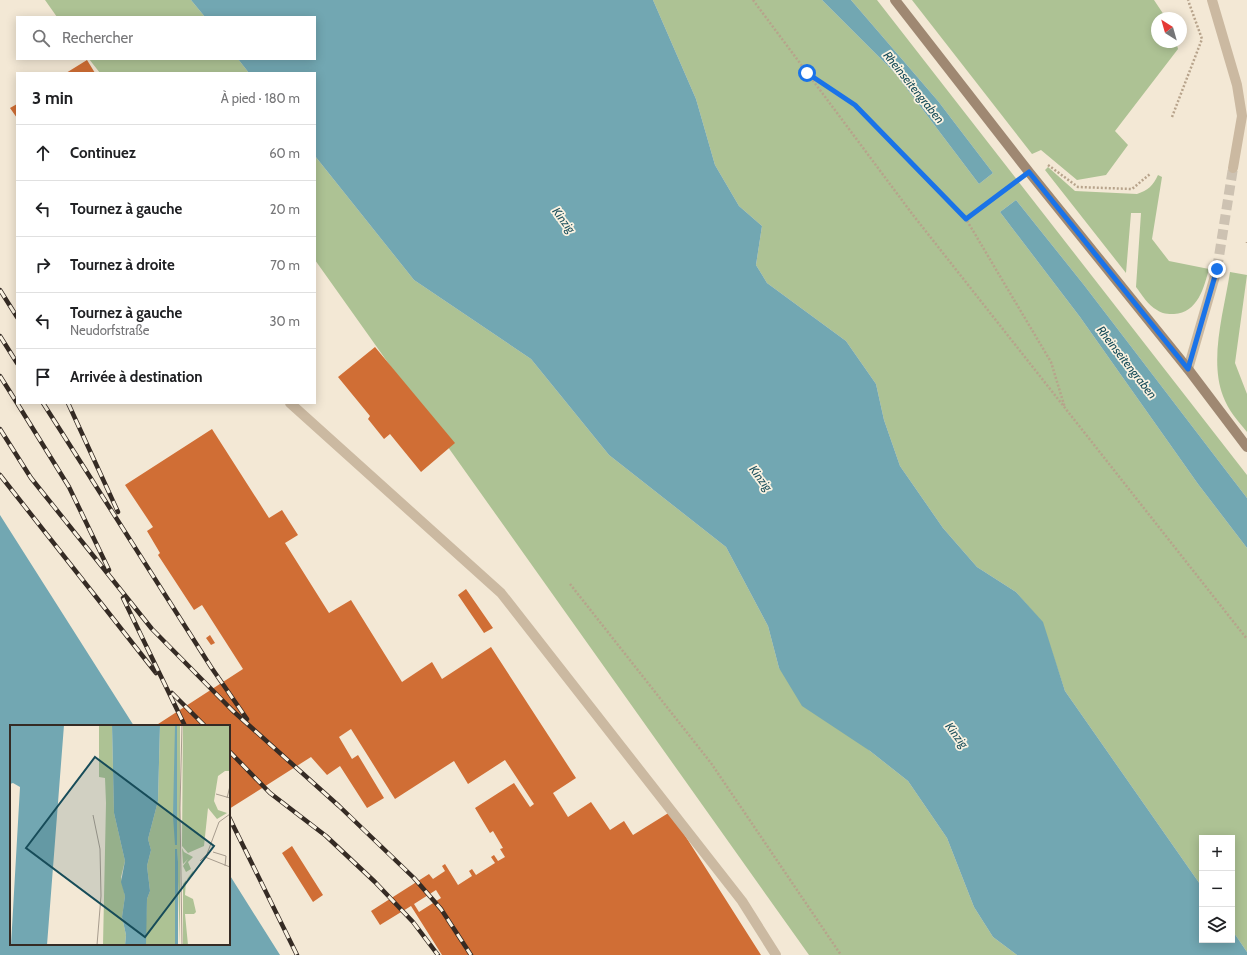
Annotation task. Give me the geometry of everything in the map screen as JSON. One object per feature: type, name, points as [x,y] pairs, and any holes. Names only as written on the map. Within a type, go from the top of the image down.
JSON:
[{"type":"street","points":[[895,0],[1029,172],[1188,369],[1247,447]]},
{"type":"street","points":[[1212,0],[1245,116],[1233,168]]},
{"type":"street","points":[[1188,369],[1217,269]]},
{"type":"street","points":[[291,404],[501,593],[742,901],[776,955]]},
{"type":"path","points":[[753,0],[913,215],[1247,639]]},
{"type":"path","points":[[1172,117],[1202,39],[1188,0]]},
{"type":"path","points":[[807,73],[855,105],[966,219],[1051,362],[1066,411]]},
{"type":"path","points":[[966,219],[1038,165],[1045,164],[1056,169],[1078,187],[1132,189],[1150,174]]},
{"type":"path","points":[[570,584],[711,763],[841,955]]},
{"type":"green space","points":[[45,0],[191,0],[204,16],[56,16]]},
{"type":"green space","points":[[653,0],[822,0],[895,73],[979,184],[993,173],[938,101],[851,0],[877,0],[1247,475],[1247,498],[1084,285],[1016,200],[1000,212],[1080,317],[1198,484],[1247,548],[1247,952],[1235,934],[1235,835],[1199,835],[1199,883],[1065,691],[1042,622],[1016,592],[977,567],[943,528],[900,466],[884,420],[876,384],[846,341],[767,283],[756,265],[762,226],[739,206],[715,165],[696,99]]},
{"type":"green space","points":[[912,0],[1154,0],[1162,12],[1151,12],[1151,48],[1178,49],[1115,131],[1128,145],[1106,175],[1077,180],[1041,150],[1032,154]]},
{"type":"green space","points":[[90,60],[239,60],[248,72],[99,72]]},
{"type":"green space","points":[[316,157],[414,280],[531,359],[609,455],[726,547],[768,626],[779,668],[870,751],[908,781],[947,838],[974,907],[993,937],[1017,955],[809,955],[316,261]]},
{"type":"green space","points":[[1048,167],[1075,191],[1137,194],[1150,187],[1158,175],[1162,177],[1152,239],[1169,261],[1209,269],[1199,298],[1194,304],[1182,313],[1167,314],[1154,308],[1145,300],[1136,287],[1141,213],[1131,213],[1126,273],[1045,170]]},
{"type":"green space","points":[[1230,272],[1247,275],[1235,363],[1247,394],[1247,432],[1225,401],[1219,382],[1217,366],[1217,351],[1221,319]]},
{"type":"water","name":"Kinzig","points":[[191,0],[653,0],[696,99],[715,165],[739,206],[762,226],[756,265],[767,283],[846,341],[876,384],[884,420],[900,466],[943,528],[977,567],[1016,592],[1043,622],[1065,691],[1199,883],[1199,943],[1235,943],[1235,934],[1247,952],[1247,955],[1017,955],[993,937],[974,907],[947,838],[908,781],[870,751],[802,706],[779,668],[768,626],[726,547],[609,455],[531,359],[414,280],[316,157],[316,72],[248,72],[239,60],[316,60],[316,16],[204,16]]},
{"type":"water","name":"Rheinseitengraben","points":[[822,0],[851,0],[938,101],[993,173],[979,184],[895,73]]},
{"type":"water","name":"Rheinseitengraben","points":[[1016,200],[1084,285],[1247,498],[1247,548],[1198,484],[1080,317],[1000,212]]},
{"type":"water","points":[[0,515],[133,725],[10,725],[10,945],[230,945],[230,876],[280,955],[0,955]]},
{"type":"building","points":[[87,60],[94,72],[68,72]]},
{"type":"building","points":[[16,105],[16,117],[10,108]]},
{"type":"building","points":[[375,347],[455,443],[421,472],[390,434],[384,439],[368,419],[370,416],[338,377]]},
{"type":"building","points":[[212,429],[269,518],[282,510],[298,535],[285,543],[329,613],[351,600],[402,682],[432,662],[442,679],[491,647],[576,778],[553,793],[568,817],[591,802],[610,830],[624,821],[633,835],[670,812],[761,955],[442,955],[411,906],[380,925],[371,911],[429,874],[433,879],[445,871],[442,866],[445,864],[458,885],[472,876],[469,871],[472,869],[476,875],[495,863],[491,857],[494,855],[498,861],[505,857],[500,849],[503,848],[493,831],[490,833],[475,808],[514,783],[530,807],[534,804],[505,760],[468,784],[454,761],[395,799],[351,729],[339,737],[352,759],[358,755],[384,798],[367,808],[340,766],[327,775],[311,757],[230,808],[230,725],[157,725],[243,669],[202,605],[194,610],[158,555],[160,553],[147,531],[153,527],[125,485]],"holes":[[[436,890],[441,898],[419,912],[414,904]]]},
{"type":"building","points":[[466,589],[493,628],[484,633],[458,595]]},
{"type":"building","points":[[210,635],[215,643],[211,645],[206,638]]},
{"type":"building","points":[[292,846],[323,895],[313,902],[282,853]]},
{"type":"tunnel","points":[[1217,269],[1233,168]]},
{"type":"railway","points":[[0,290],[16,315]]},
{"type":"railway","points":[[0,336],[16,361]]},
{"type":"railway","points":[[0,376],[16,401]]},
{"type":"railway","points":[[18,404],[69,487],[109,570]]},
{"type":"railway","points":[[44,404],[211,667],[247,719]]},
{"type":"railway","points":[[68,404],[118,512]]},
{"type":"railway","points":[[0,429],[31,478],[152,629],[233,711],[339,806],[414,878],[441,909],[471,955]]},
{"type":"railway","points":[[0,475],[156,673]]},
{"type":"railway","points":[[123,598],[185,725]]},
{"type":"railway","points":[[172,693],[204,725]]},
{"type":"railway","points":[[230,752],[270,793],[326,836],[375,882],[413,922],[438,955]]},
{"type":"railway","points":[[230,819],[297,955]]},
{"type":"route","points":[[807,73],[855,105],[966,219],[1029,172],[1188,369],[1217,269]]}]
